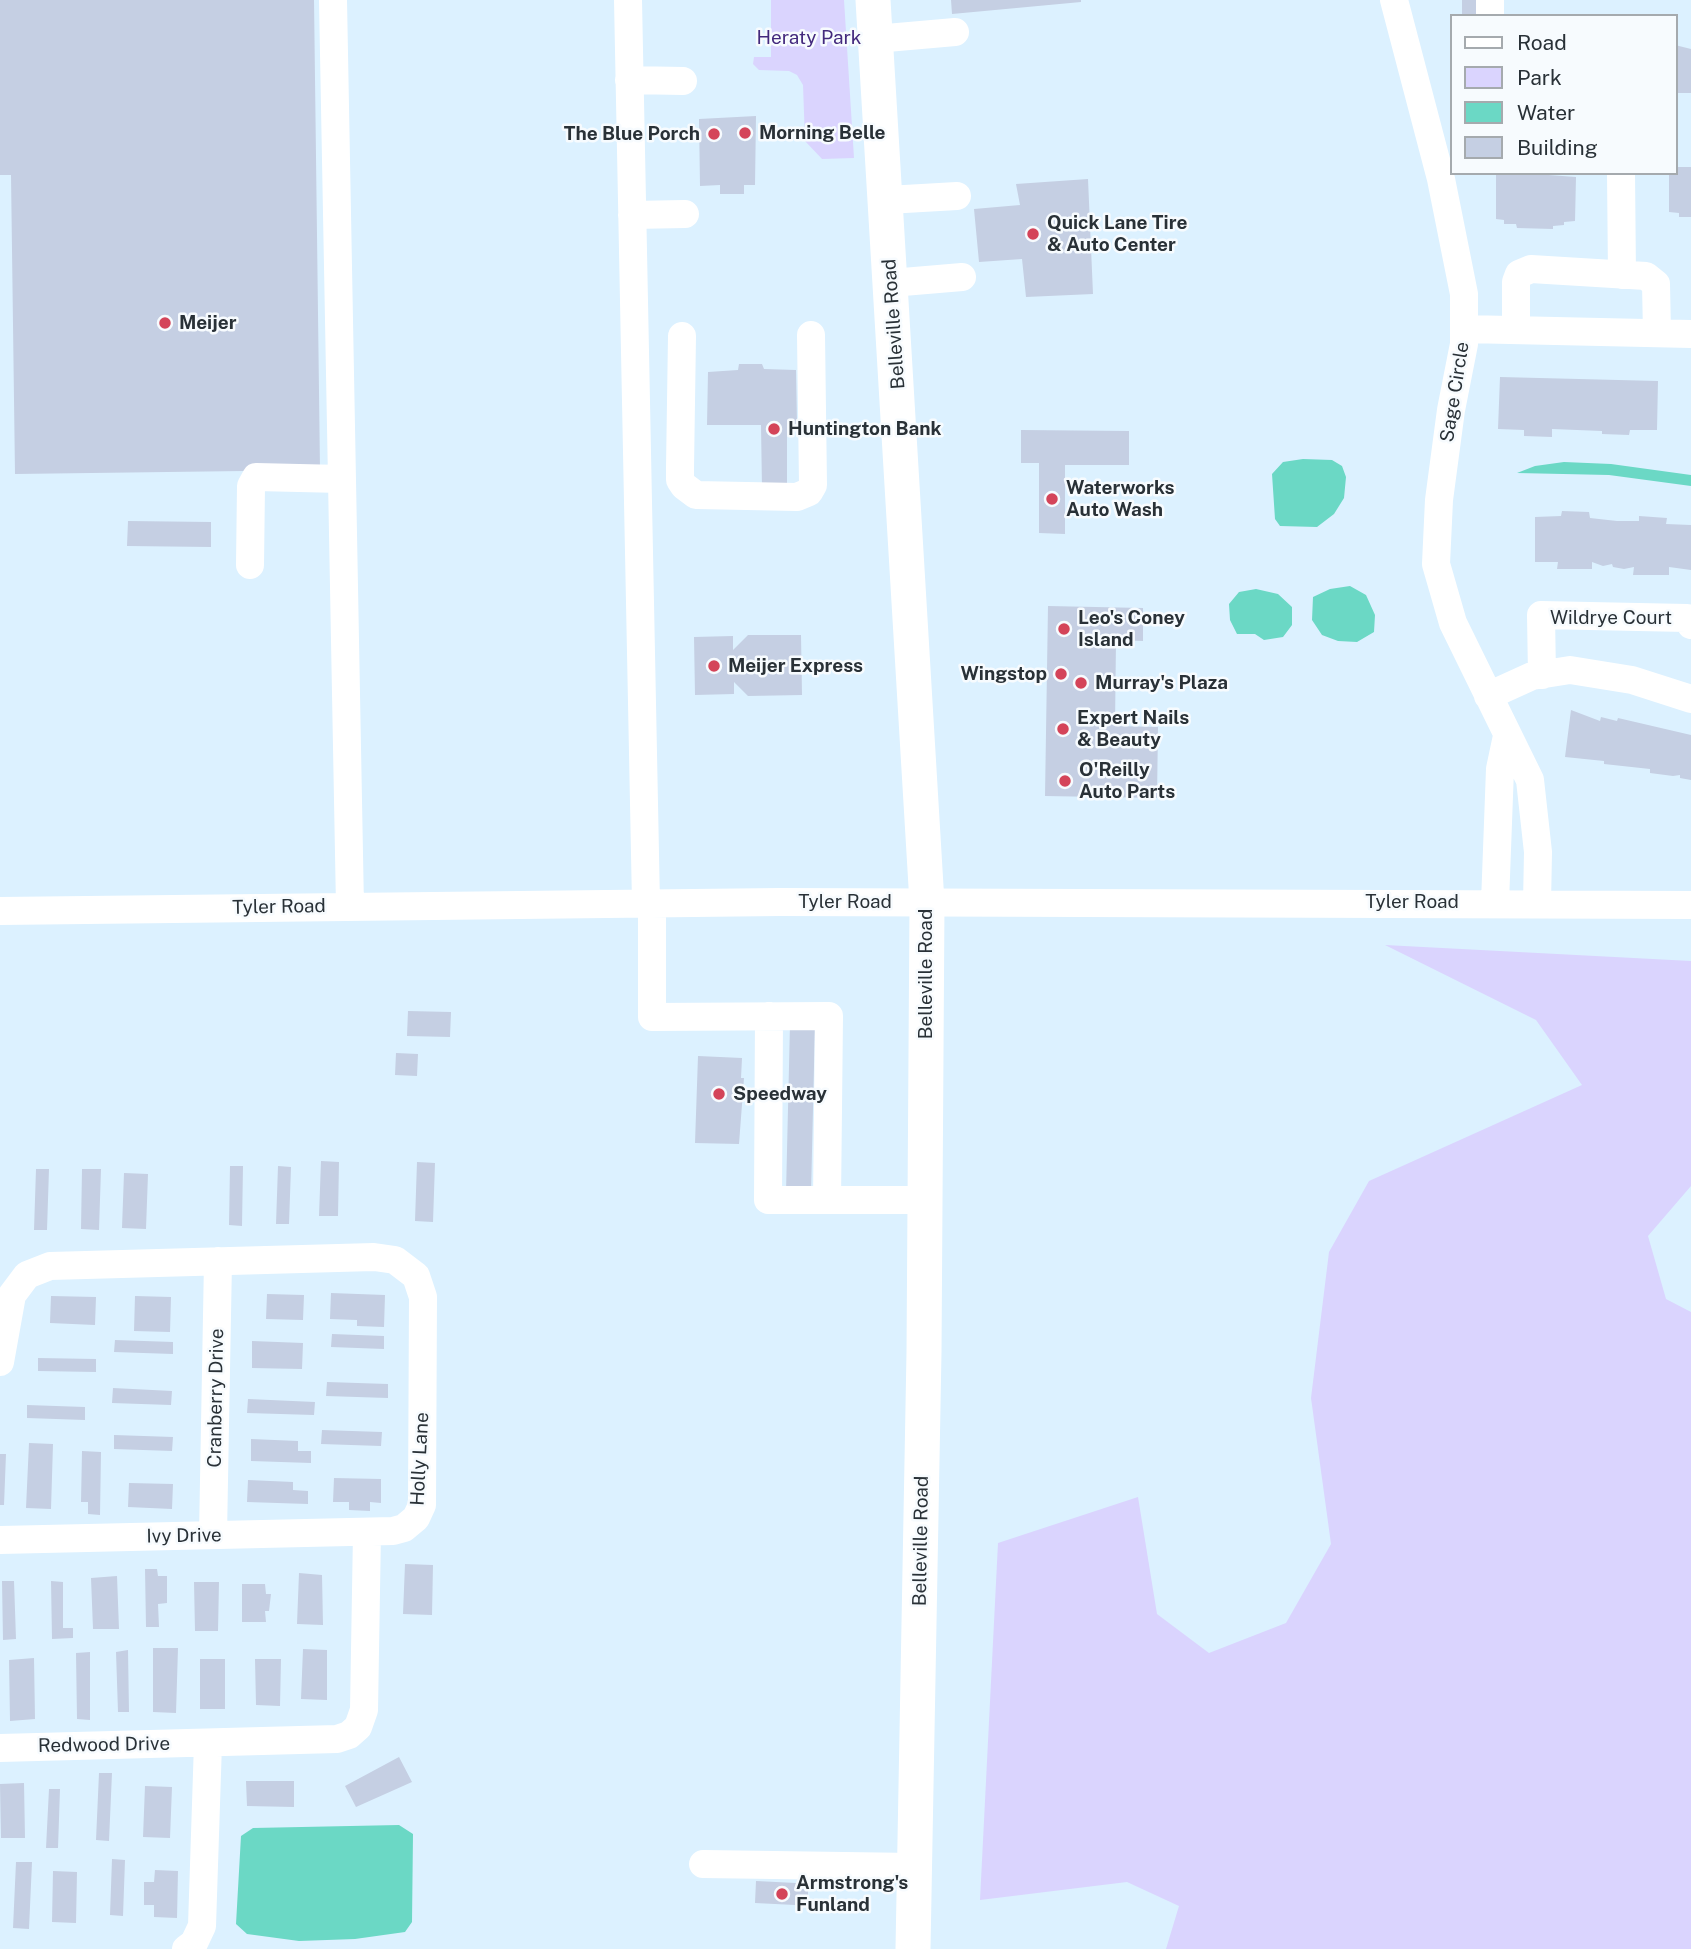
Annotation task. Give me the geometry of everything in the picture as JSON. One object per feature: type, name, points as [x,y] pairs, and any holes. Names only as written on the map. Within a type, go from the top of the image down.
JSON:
[{"type":"main road","name":"Belleville Road","points":[[873,0],[927,903],[913,1949]]},
{"type":"street","points":[[333,0],[350,906]]},
{"type":"street","points":[[628,0],[653,1017],[829,1016],[827,1200]]},
{"type":"street","name":"Sage Circle","points":[[1394,0],[1440,130],[1464,294],[1465,329],[1439,500],[1436,564],[1453,624],[1530,780],[1538,852],[1537,904]]},
{"type":"street","points":[[875,39],[955,32]]},
{"type":"street","points":[[629,80],[682,81]]},
{"type":"street","points":[[1621,175],[1622,275]]},
{"type":"street","points":[[887,200],[957,196]]},
{"type":"street","points":[[632,215],[685,214]]},
{"type":"street","points":[[1516,330],[1516,282],[1519,274],[1531,269],[1646,276],[1656,284],[1657,333]]},
{"type":"street","points":[[891,283],[962,276]]},
{"type":"street","points":[[1465,329],[1691,334]]},
{"type":"street","points":[[682,336],[680,480],[684,486],[696,495],[797,497],[809,492],[813,485],[811,335]]},
{"type":"street","points":[[250,565],[251,485],[256,477],[342,478]]},
{"type":"street","name":"Wildrye Court","points":[[1542,675],[1541,615],[1686,618],[1691,625]]},
{"type":"street","points":[[1488,696],[1510,684],[1570,670],[1598,673],[1691,699]]},
{"type":"street","points":[[1495,903],[1500,769],[1507,736]]},
{"type":"street","name":"Tyler Road","points":[[0,911],[649,903],[1691,905]]},
{"type":"street","points":[[769,1016],[768,1200],[925,1200]]},
{"type":"street","name":"Holly Lane","points":[[0,1362],[12,1295],[27,1275],[38,1268],[374,1257],[395,1260],[416,1276],[423,1297],[422,1505],[416,1518],[404,1528],[367,1532]]},
{"type":"street","name":"Cranberry Drive","points":[[214,1535],[218,1261]]},
{"type":"street","points":[[186,1949],[194,1943],[202,1926],[208,1743],[337,1739],[349,1735],[358,1727],[364,1710],[367,1532]]},
{"type":"street","name":"Ivy Drive","points":[[0,1540],[367,1532]]},
{"type":"street","name":"Redwood Drive","points":[[0,1748],[208,1743]]},
{"type":"street","points":[[703,1864],[915,1867]]},
{"type":"green space","name":"Heraty Park","points":[[771,0],[844,0],[854,158],[822,159],[805,141],[803,85],[797,75],[789,71],[759,70],[753,64],[754,57],[771,57]]},
{"type":"green space","points":[[1385,945],[1691,961],[1691,1186],[1648,1236],[1666,1299],[1691,1312],[1691,1949],[1166,1949],[1179,1906],[1127,1882],[980,1900],[998,1543],[1138,1497],[1157,1614],[1209,1653],[1286,1623],[1331,1544],[1311,1398],[1329,1252],[1369,1181],[1582,1085],[1536,1020]]},
{"type":"water","points":[[1303,459],[1332,460],[1342,466],[1346,477],[1344,498],[1334,514],[1317,527],[1280,526],[1275,519],[1272,474],[1283,462]]},
{"type":"water","points":[[1564,462],[1611,464],[1691,475],[1691,486],[1609,475],[1517,473],[1535,466]]},
{"type":"water","points":[[1350,586],[1366,595],[1375,615],[1374,632],[1357,642],[1338,641],[1322,635],[1312,620],[1313,597],[1330,589]]},
{"type":"water","points":[[1256,589],[1278,594],[1292,607],[1292,625],[1283,637],[1264,640],[1255,634],[1237,634],[1230,620],[1229,604],[1239,592]]},
{"type":"water","points":[[399,1825],[413,1834],[412,1922],[405,1932],[355,1939],[299,1941],[247,1934],[236,1924],[241,1836],[253,1828]]},
{"type":"building","name":"Meijer","points":[[0,0],[314,0],[320,470],[15,474],[11,175],[0,175]]},
{"type":"building","points":[[951,0],[1081,0],[1081,2],[952,14]]},
{"type":"building","points":[[1462,0],[1479,0],[1478,14],[1462,14]]},
{"type":"building","points":[[1677,46],[1691,49],[1691,93],[1677,93]]},
{"type":"building","points":[[756,116],[755,185],[744,185],[744,194],[720,194],[720,185],[700,186],[699,119]]},
{"type":"building","points":[[1677,167],[1691,167],[1691,217],[1679,217],[1679,213],[1669,212],[1669,175],[1677,175]]},
{"type":"building","points":[[1496,175],[1576,177],[1575,221],[1553,226],[1553,229],[1517,228],[1516,224],[1504,224],[1504,220],[1496,219]]},
{"type":"building","name":"Quick Lane Tire & Auto Center","points":[[1088,179],[1093,294],[1026,297],[1022,259],[979,262],[974,209],[1020,205],[1016,184]]},
{"type":"building","name":"Huntington Bank","points":[[739,364],[762,364],[764,369],[796,370],[797,424],[787,424],[787,488],[762,489],[761,425],[707,425],[708,372],[738,370]]},
{"type":"building","points":[[1500,377],[1658,381],[1657,430],[1630,430],[1629,435],[1552,429],[1552,437],[1524,436],[1524,430],[1498,429]]},
{"type":"building","name":"Waterworks Auto Wash","points":[[1021,430],[1129,431],[1129,465],[1065,465],[1065,534],[1039,533],[1039,463],[1021,463]]},
{"type":"building","points":[[1562,511],[1589,512],[1590,518],[1617,521],[1639,521],[1639,516],[1667,518],[1666,524],[1691,525],[1691,570],[1669,567],[1669,575],[1633,575],[1634,567],[1624,569],[1613,567],[1612,564],[1603,566],[1592,562],[1592,569],[1557,569],[1558,562],[1535,562],[1535,517],[1561,516]]},
{"type":"building","points":[[128,521],[211,522],[211,547],[127,546]]},
{"type":"building","name":"Murray's Plaza","points":[[1048,606],[1143,608],[1143,641],[1116,640],[1115,726],[1158,727],[1157,798],[1045,796]]},
{"type":"building","points":[[748,635],[801,635],[802,695],[748,696],[734,682],[734,694],[695,695],[694,637],[733,636],[733,650]]},
{"type":"building","points":[[1571,710],[1600,721],[1601,717],[1617,721],[1618,718],[1691,735],[1691,780],[1680,778],[1680,775],[1650,773],[1650,769],[1565,757]]},
{"type":"building","points":[[408,1011],[451,1012],[450,1037],[407,1036]]},
{"type":"building","points":[[790,1024],[815,1024],[811,1193],[786,1193]]},
{"type":"building","points":[[396,1053],[418,1054],[417,1076],[395,1075]]},
{"type":"building","points":[[698,1056],[742,1058],[741,1078],[744,1078],[739,1144],[695,1143]]},
{"type":"building","points":[[321,1161],[339,1162],[338,1216],[319,1216]]},
{"type":"building","points":[[417,1162],[435,1163],[433,1222],[415,1221]]},
{"type":"building","points":[[230,1166],[243,1166],[242,1226],[229,1225]]},
{"type":"building","points":[[278,1166],[291,1167],[289,1224],[276,1224]]},
{"type":"building","points":[[36,1169],[49,1169],[47,1230],[34,1230]]},
{"type":"building","points":[[82,1169],[101,1169],[99,1230],[81,1229]]},
{"type":"building","points":[[124,1173],[148,1174],[146,1229],[122,1228]]},
{"type":"building","points":[[331,1293],[385,1295],[384,1327],[357,1326],[357,1320],[330,1319]]},
{"type":"building","points":[[267,1294],[304,1295],[303,1320],[266,1319]]},
{"type":"building","points":[[51,1296],[96,1297],[95,1325],[50,1323]]},
{"type":"building","points":[[135,1296],[171,1297],[170,1332],[134,1331]]},
{"type":"building","points":[[332,1334],[384,1336],[384,1349],[331,1347]]},
{"type":"building","points":[[115,1340],[173,1342],[173,1354],[114,1352]]},
{"type":"building","points":[[252,1341],[303,1343],[302,1369],[252,1368]]},
{"type":"building","points":[[38,1358],[96,1359],[96,1372],[38,1371]]},
{"type":"building","points":[[327,1382],[388,1384],[388,1398],[326,1396]]},
{"type":"building","points":[[113,1388],[172,1391],[171,1405],[112,1403]]},
{"type":"building","points":[[248,1399],[315,1402],[314,1415],[247,1413]]},
{"type":"building","points":[[27,1405],[85,1407],[85,1420],[27,1418]]},
{"type":"building","points":[[322,1430],[382,1432],[381,1446],[321,1444]]},
{"type":"building","points":[[114,1435],[173,1437],[172,1451],[114,1449]]},
{"type":"building","points":[[251,1439],[298,1441],[298,1451],[311,1451],[311,1463],[251,1461]]},
{"type":"building","points":[[29,1443],[53,1444],[51,1509],[26,1508]]},
{"type":"building","points":[[82,1451],[101,1452],[100,1515],[88,1514],[88,1502],[81,1502]]},
{"type":"building","points":[[0,1454],[6,1454],[4,1505],[0,1505]]},
{"type":"building","points":[[334,1478],[381,1479],[381,1503],[370,1502],[370,1511],[349,1510],[349,1502],[333,1502]]},
{"type":"building","points":[[248,1480],[293,1482],[293,1490],[308,1491],[308,1504],[247,1502]]},
{"type":"building","points":[[129,1483],[173,1484],[172,1509],[128,1507]]},
{"type":"building","points":[[405,1564],[433,1565],[432,1615],[403,1614]]},
{"type":"building","points":[[145,1569],[157,1569],[158,1576],[167,1576],[167,1603],[158,1604],[159,1627],[146,1627]]},
{"type":"building","points":[[299,1573],[322,1575],[323,1625],[297,1624]]},
{"type":"building","points":[[117,1576],[119,1629],[93,1629],[91,1578]]},
{"type":"building","points":[[2,1581],[14,1581],[16,1639],[3,1640]]},
{"type":"building","points":[[51,1581],[63,1582],[63,1628],[73,1628],[73,1638],[52,1639]]},
{"type":"building","points":[[194,1582],[219,1582],[218,1631],[195,1631]]},
{"type":"building","points":[[242,1584],[265,1584],[266,1594],[271,1594],[269,1611],[265,1611],[266,1622],[242,1622]]},
{"type":"building","points":[[153,1648],[178,1648],[176,1713],[153,1712]]},
{"type":"building","points":[[303,1649],[327,1650],[327,1700],[301,1699]]},
{"type":"building","points":[[128,1650],[129,1712],[118,1712],[116,1652]]},
{"type":"building","points":[[90,1652],[90,1720],[77,1719],[76,1653]]},
{"type":"building","points":[[34,1658],[35,1719],[10,1721],[9,1660]]},
{"type":"building","points":[[200,1659],[225,1659],[225,1709],[200,1709]]},
{"type":"building","points":[[255,1659],[281,1659],[280,1706],[256,1705]]},
{"type":"building","points":[[399,1757],[412,1782],[356,1807],[345,1786]]},
{"type":"building","points":[[99,1773],[112,1773],[109,1841],[96,1840]]},
{"type":"building","points":[[246,1781],[294,1781],[294,1807],[247,1806]]},
{"type":"building","points":[[24,1783],[25,1838],[1,1838],[0,1784]]},
{"type":"building","points":[[145,1786],[172,1787],[170,1838],[143,1837]]},
{"type":"building","points":[[49,1789],[60,1789],[58,1848],[46,1848]]},
{"type":"building","points":[[112,1859],[125,1860],[123,1916],[110,1915]]},
{"type":"building","points":[[16,1862],[32,1862],[29,1929],[13,1928]]},
{"type":"building","points":[[155,1870],[178,1871],[177,1918],[154,1917],[154,1905],[144,1905],[144,1882],[154,1882]]},
{"type":"building","points":[[53,1871],[77,1872],[76,1923],[52,1922]]},
{"type":"building","name":"Armstrong's Funland","points":[[756,1881],[796,1883],[795,1889],[808,1889],[808,1900],[795,1899],[795,1905],[755,1903]]},
{"type":"place","name":"Morning Belle","points":[[745,133]]},
{"type":"place","name":"The Blue Porch","points":[[714,134]]},
{"type":"place","name":"Quick Lane Tire & Auto Center","points":[[1033,234]]},
{"type":"place","name":"Meijer","points":[[165,323]]},
{"type":"place","name":"Huntington Bank","points":[[774,429]]},
{"type":"place","name":"Waterworks Auto Wash","points":[[1052,499]]},
{"type":"place","name":"Leo's Coney Island","points":[[1064,629]]},
{"type":"place","name":"Meijer Express","points":[[714,666]]},
{"type":"place","name":"Wingstop","points":[[1061,674]]},
{"type":"place","name":"Murray's Plaza","points":[[1081,683]]},
{"type":"place","name":"Expert Nails & Beauty","points":[[1063,729]]},
{"type":"place","name":"O'Reilly Auto Parts","points":[[1065,781]]},
{"type":"place","name":"Speedway","points":[[719,1094]]},
{"type":"place","name":"Armstrong's Funland","points":[[782,1894]]}]
